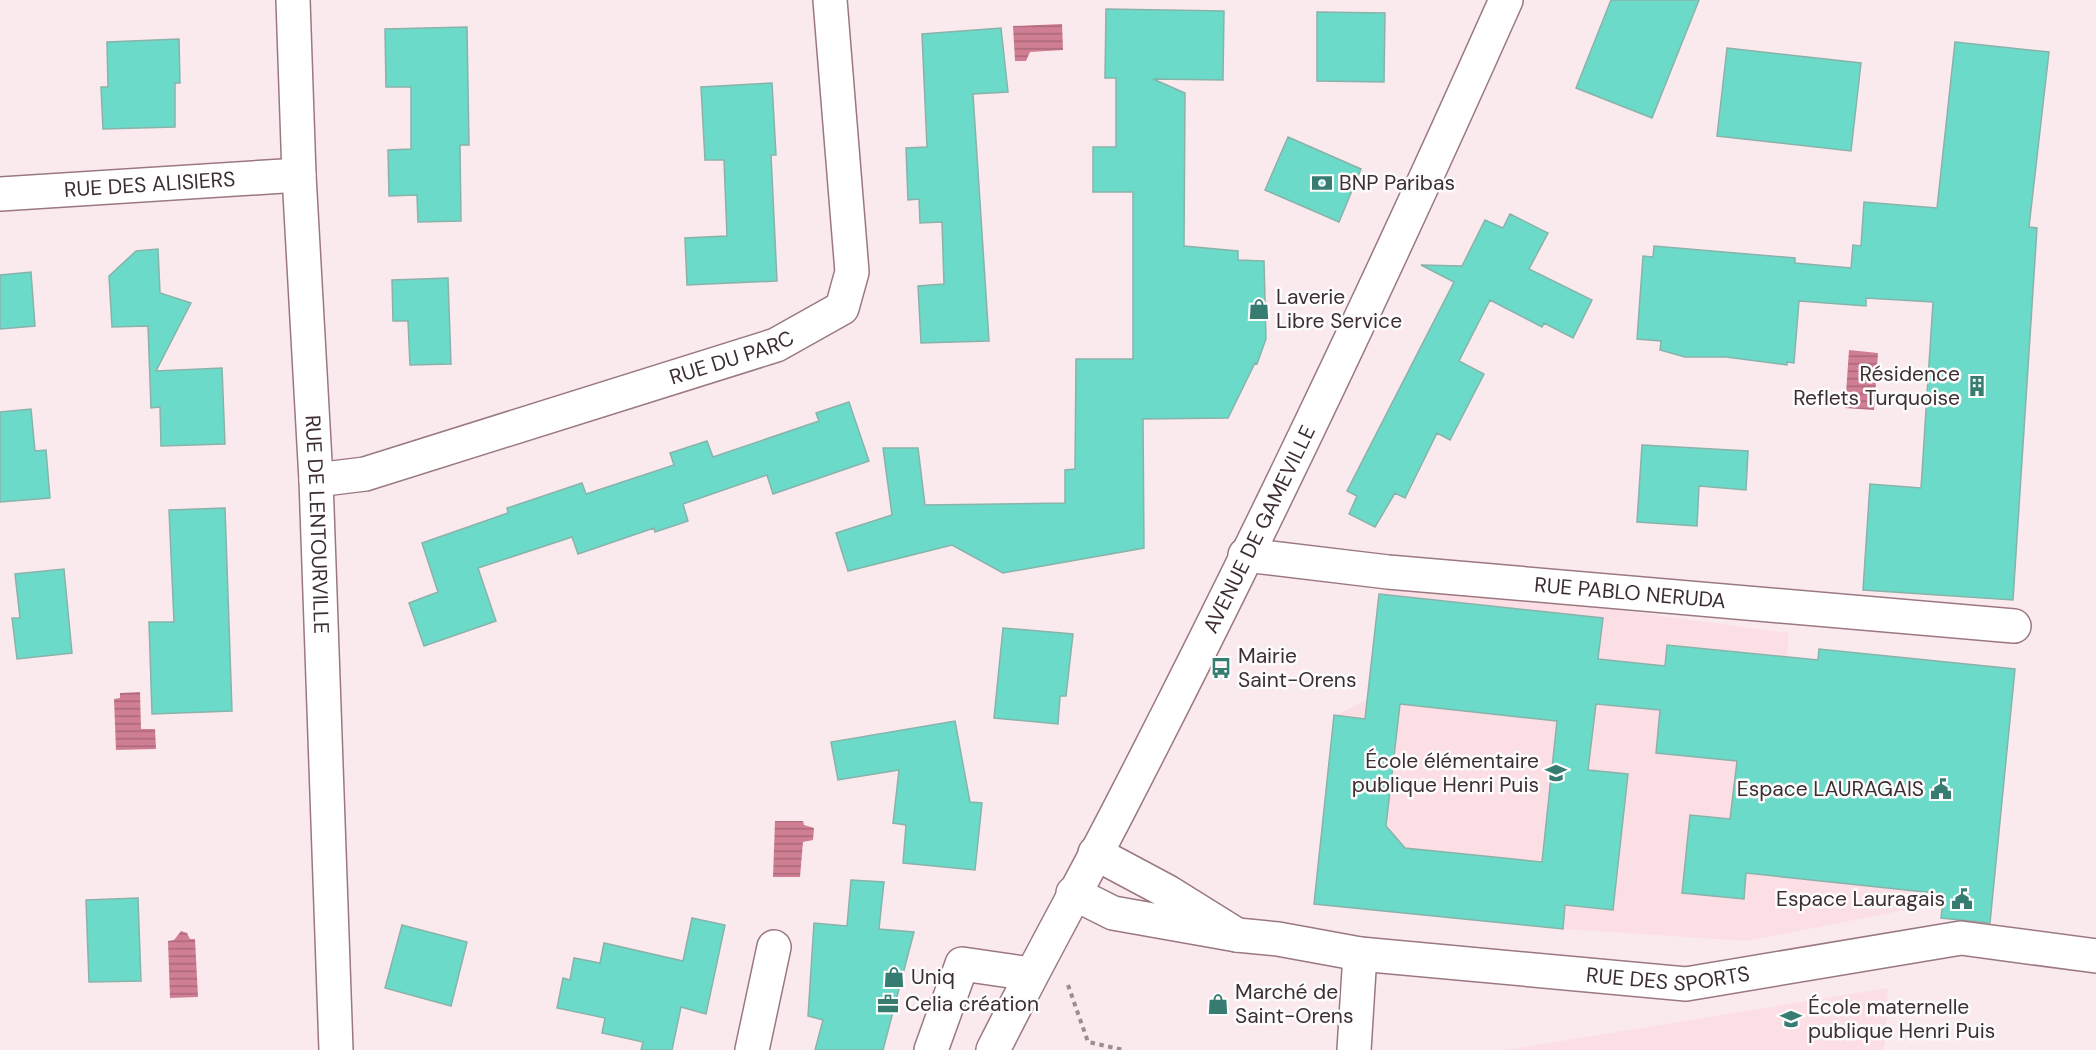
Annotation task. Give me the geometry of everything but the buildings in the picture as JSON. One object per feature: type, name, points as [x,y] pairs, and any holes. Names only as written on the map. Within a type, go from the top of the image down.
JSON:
[{"type":"street","name":"RUE DE LENTOURVILLE","points":[[293,0],[299,175],[316,480],[336,1050]]},
{"type":"street","name":"RUE DU PARC","points":[[316,480],[365,474],[776,345],[842,308],[852,272],[830,0]]},
{"type":"street","name":"AVENUE DE GAMEVILLE","points":[[993,1050],[1245,555],[1441,146],[1506,0]]},
{"type":"street","name":"RUE DES ALISIERS","points":[[0,194],[299,175]]},
{"type":"street","name":"RUE PABLO NERUDA","points":[[1245,555],[1388,572],[2014,626]]},
{"type":"street","name":"RUE DES SPORTS","points":[[1095,853],[1168,892],[1238,935]]},
{"type":"street","name":"RUE DES SPORTS","points":[[1073,893],[1113,913],[1360,954],[1686,984],[1961,938],[2096,956]]},
{"type":"street","points":[[752,1050],[774,947]]},
{"type":"street","points":[[1354,1050],[1360,954]]},
{"type":"street","points":[[931,1050],[962,964],[1031,974]]},
{"type":"path","points":[[1065,975],[1088,1042],[1124,1050]]},
{"type":"shaded area","points":[[1062,24],[1063,50],[1030,52],[1026,61],[1015,61],[1013,26]]},
{"type":"shaded area","points":[[1849,350],[1878,353],[1874,410],[1845,408]]},
{"type":"shaded area","name":"École élémentaire publique Henri Puis","points":[[1386,578],[1788,633],[1784,789],[1944,894],[1905,910],[1747,941],[1563,929],[1522,924],[1322,831],[1334,716],[1367,700],[1379,594]]},
{"type":"shaded area","points":[[140,692],[141,729],[155,729],[156,749],[116,750],[114,699],[120,698],[120,693]]},
{"type":"shaded area","points":[[775,821],[803,821],[804,825],[814,828],[813,840],[803,842],[800,877],[773,877]]},
{"type":"shaded area","points":[[181,931],[187,933],[190,939],[195,939],[198,997],[170,998],[168,941],[174,940]]},
{"type":"shaded area","name":"École maternelle publique Henri Puis","points":[[1888,988],[1884,1050],[1505,1050]]},
{"type":"place","name":"BNP Paribas","points":[[1322,183]]},
{"type":"place","name":"Laverie Libre Service","points":[[1259,309]]},
{"type":"place","name":"Résidence Reflets Turquoise","points":[[1977,386]]},
{"type":"place","name":"Mairie Saint-Orens","points":[[1221,668]]},
{"type":"place","name":"École élémentaire publique Henri Puis","points":[[1556,773]]},
{"type":"place","name":"Espace LAURAGAIS","points":[[1941,789]]},
{"type":"place","name":"Espace Lauragais","points":[[1962,899]]},
{"type":"place","name":"Uniq","points":[[894,977]]},
{"type":"place","name":"Celia création","points":[[888,1004]]},
{"type":"place","name":"Marché de Saint-Orens","points":[[1218,1004]]},
{"type":"place","name":"École maternelle publique Henri Puis","points":[[1791,1019]]}]
